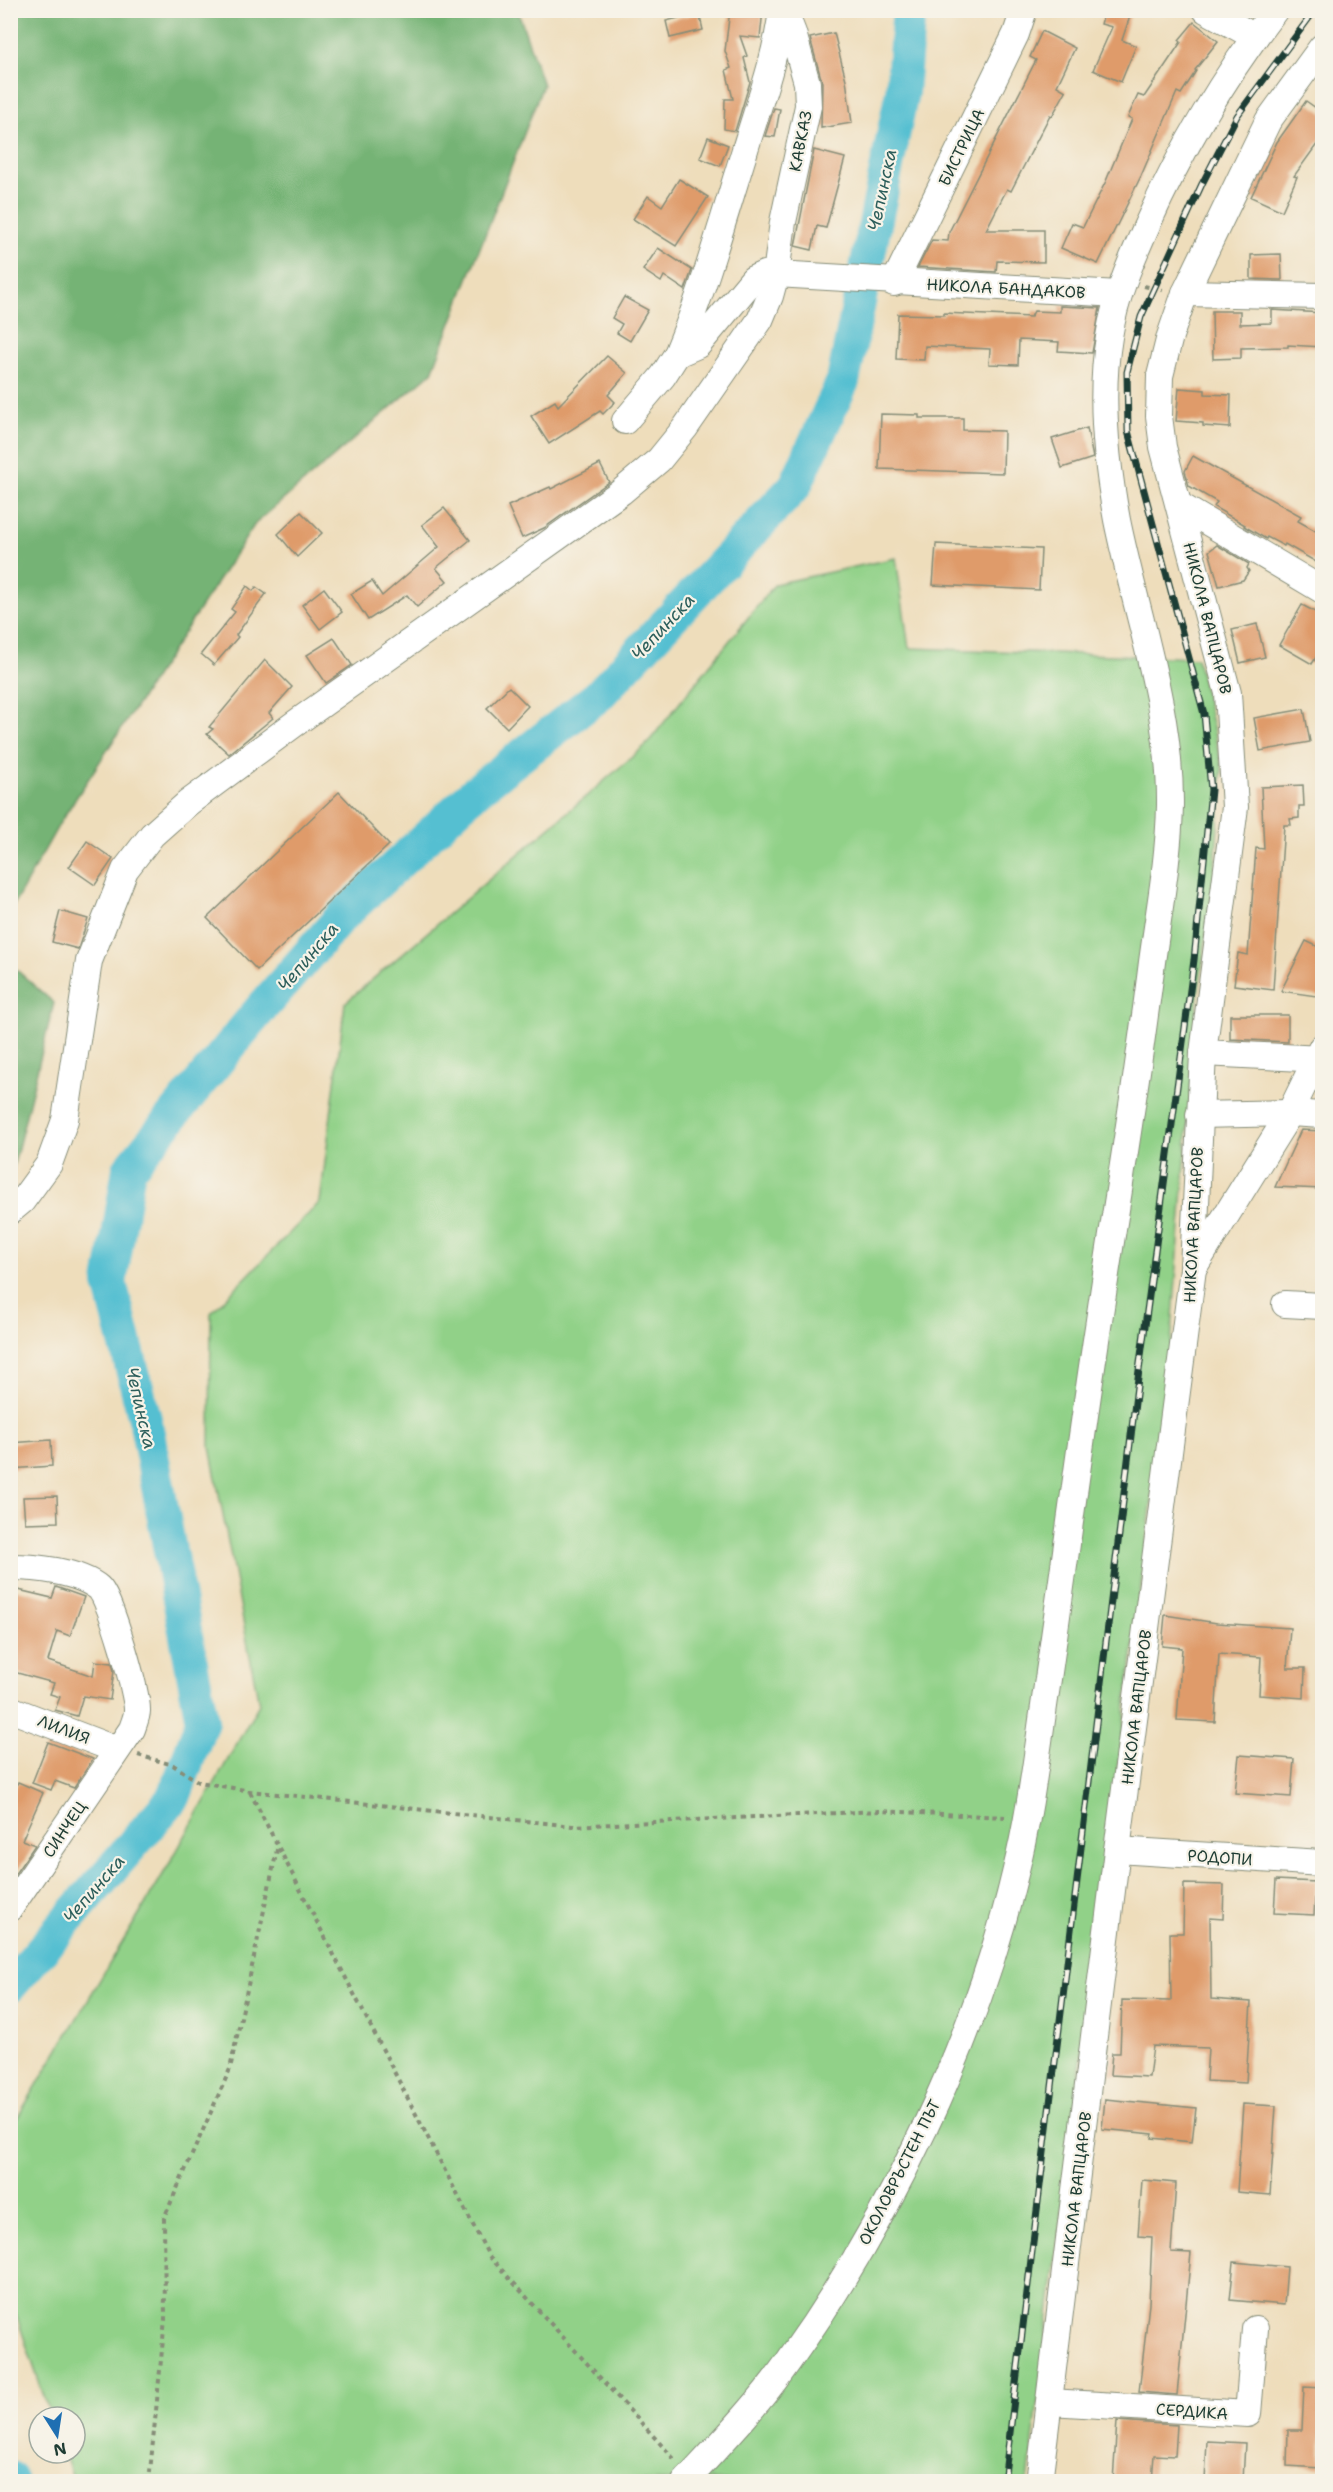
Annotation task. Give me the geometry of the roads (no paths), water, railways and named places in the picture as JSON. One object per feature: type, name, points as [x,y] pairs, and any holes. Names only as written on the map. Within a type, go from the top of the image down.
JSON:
[{"type":"street","name":"КАВКАЗ","points":[[10,1211],[22,1201],[49,1164],[65,1120],[89,961],[125,870],[152,835],[188,803],[255,753],[621,492],[659,460],[685,428],[760,320],[776,274],[783,222],[808,106],[807,83],[793,33],[783,10]]},
{"type":"street","points":[[625,421],[663,376],[677,354],[704,282],[765,85],[783,10]]},
{"type":"street","name":"БИСТРИЦА","points":[[892,282],[1016,34],[1024,10]]},
{"type":"street","points":[[1206,10],[1254,37]]},
{"type":"street","points":[[1121,286],[1164,188],[1192,132],[1254,37],[1275,10]]},
{"type":"street","name":"НИКОЛА ВАПЦАРОВ","points":[[1040,2481],[1117,1850],[1193,1269],[1203,1053],[1235,807],[1228,693],[1163,447],[1159,416],[1160,386],[1170,336],[1185,293],[1268,121],[1323,47]]},
{"type":"street","points":[[677,354],[698,345],[753,279],[764,274],[776,274]]},
{"type":"street","name":"НИКОЛА БАНДАКОВ","points":[[776,274],[892,282],[1121,286]]},
{"type":"street","name":"ОКОЛОВРЪСТЕН ПЪТ","points":[[688,2479],[785,2367],[834,2294],[881,2213],[925,2125],[963,2037],[993,1955],[1016,1870],[1026,1818],[1144,1028],[1170,815],[1167,744],[1117,518],[1107,449],[1105,392],[1108,339],[1121,286]]},
{"type":"street","points":[[1185,293],[1323,296]]},
{"type":"street","points":[[1179,505],[1323,590]]},
{"type":"street","points":[[1193,1269],[1290,1113],[1321,1055],[1203,1053]]},
{"type":"street","points":[[1199,1115],[1290,1113],[1323,1115]]},
{"type":"street","points":[[1285,1304],[1323,1306]]},
{"type":"street","name":"СИНЧЕЦ","points":[[10,1567],[39,1568],[82,1579],[100,1588],[107,1600],[133,1689],[137,1711],[132,1729],[10,1908]]},
{"type":"street","name":"ЛИЛИЯ","points":[[10,1709],[117,1750]]},
{"type":"street","name":"РОДОПИ","points":[[1117,1850],[1323,1863]]},
{"type":"street","name":"СЕРДИКА","points":[[1050,2402],[1248,2415],[1255,2329]]},
{"type":"waterway","name":"Чепинска","points":[[10,1986],[174,1797],[202,1721],[146,1423],[110,1283],[129,1169],[258,1012],[341,917],[476,791],[598,696],[795,486],[843,381],[902,92],[909,10]]},
{"type":"waterway","name":"Чепинска","points":[[10,2478],[12,2482]]},
{"type":"railway","points":[[1004,2482],[1138,1378],[1194,960],[1211,790],[1204,714],[1128,431],[1127,372],[1141,317],[1202,184],[1237,116],[1315,10]]}]
